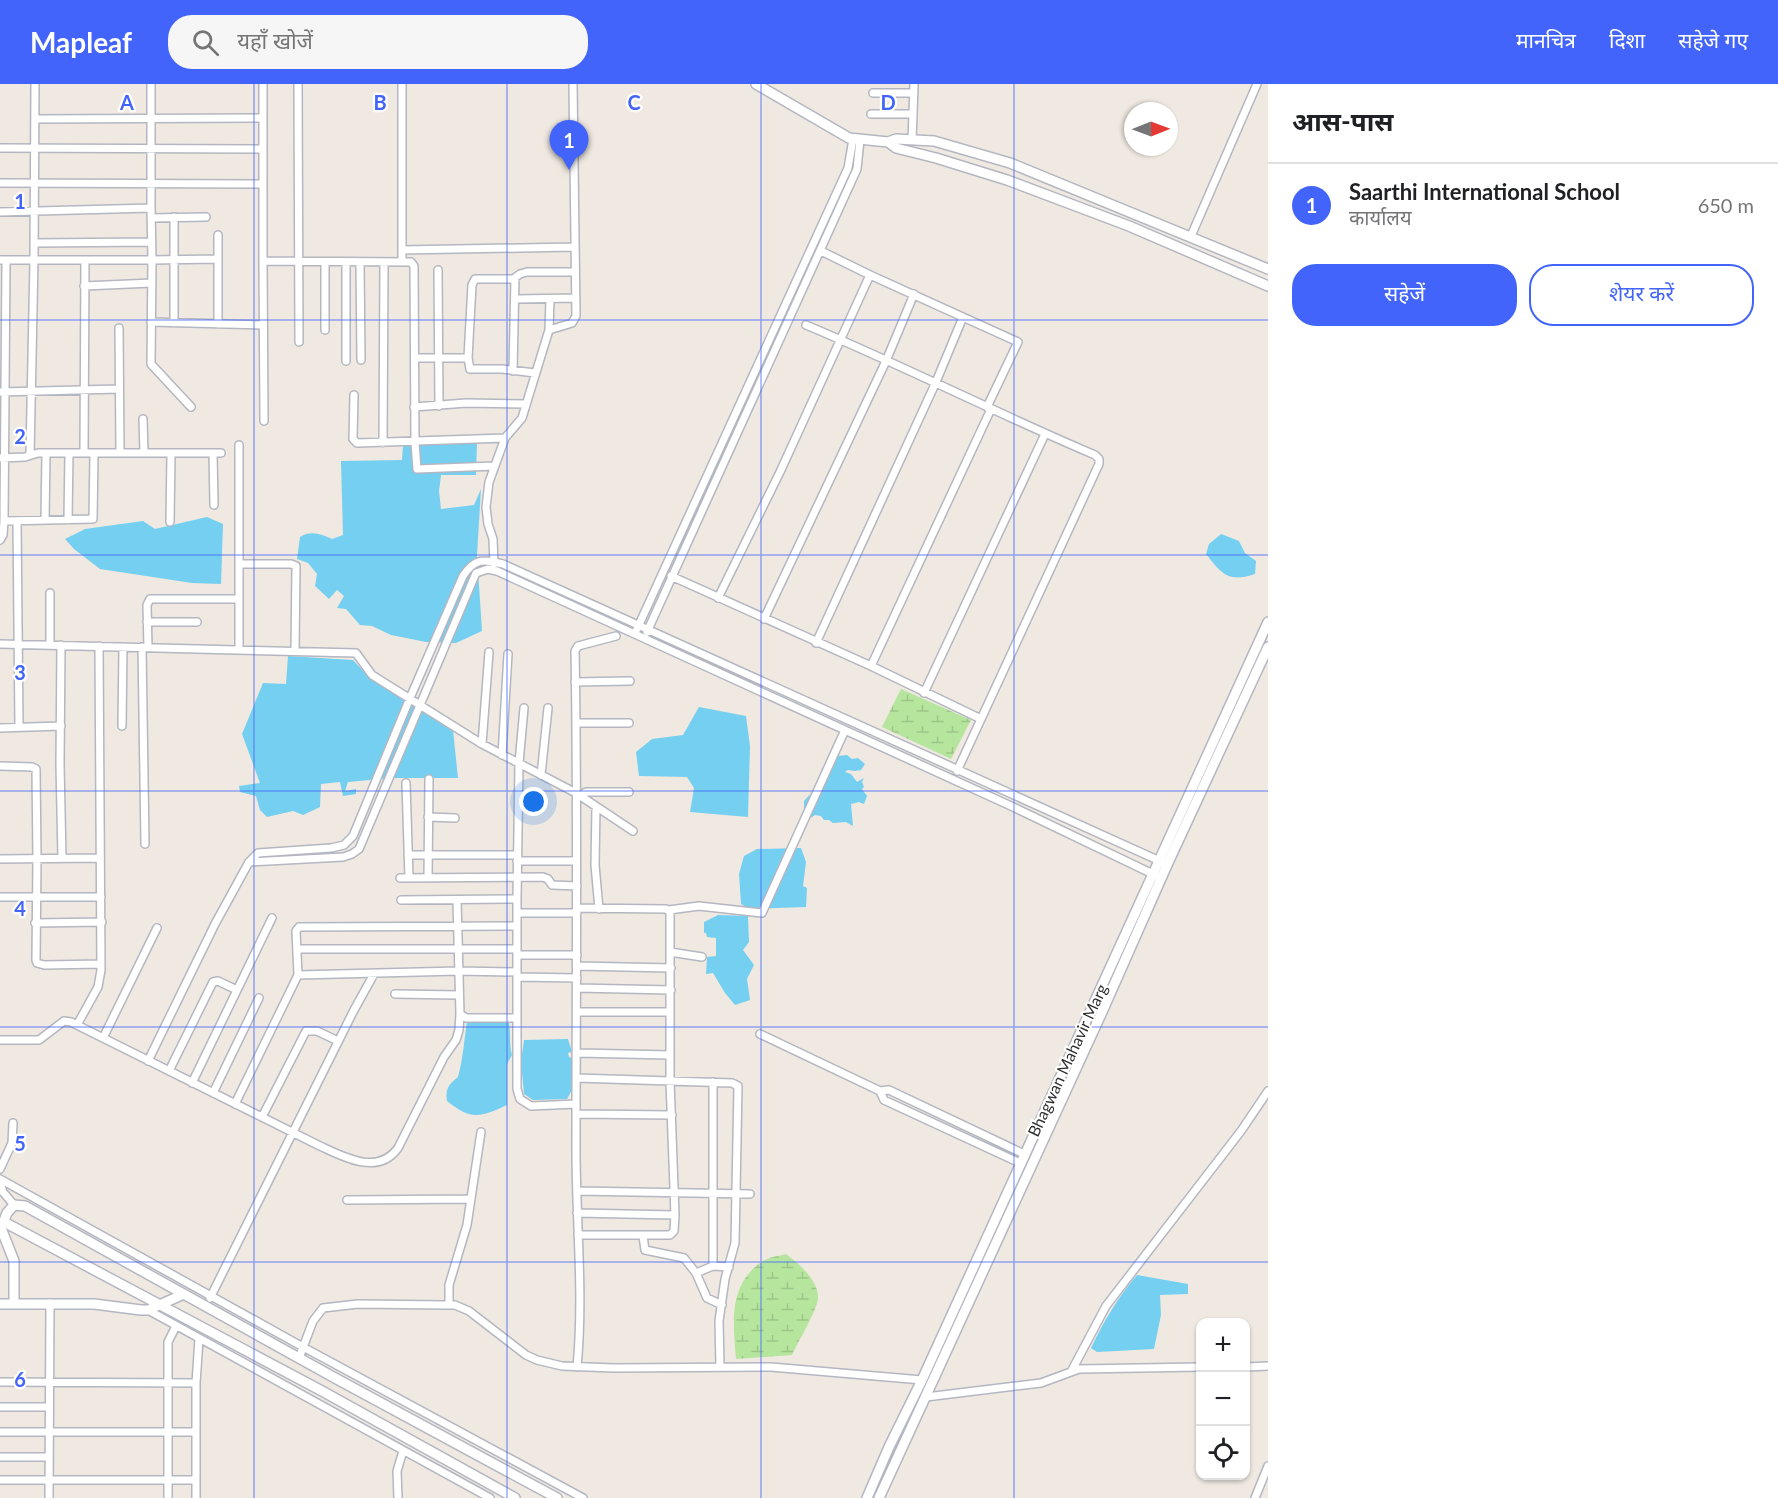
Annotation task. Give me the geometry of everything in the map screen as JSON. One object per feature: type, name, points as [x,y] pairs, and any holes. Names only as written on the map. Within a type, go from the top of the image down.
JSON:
[{"type":"street","points":[[30,455],[35,84]]},
{"type":"street","points":[[150,84],[151,364],[191,407]]},
{"type":"street","points":[[263,84],[264,421]]},
{"type":"street","points":[[298,84],[298,342]]},
{"type":"street","points":[[402,84],[402,262]]},
{"type":"street","points":[[549,330],[572,323],[576,316],[573,84]]},
{"type":"street","points":[[756,84],[844,136],[857,140],[888,142],[896,138],[934,141],[1010,163],[1268,269]]},
{"type":"street","points":[[912,140],[914,84]]},
{"type":"street","points":[[1191,236],[1257,84]]},
{"type":"street","points":[[873,93],[914,93]]},
{"type":"street","points":[[871,114],[913,114]]},
{"type":"street","points":[[35,119],[263,118]]},
{"type":"street","points":[[645,639],[671,576],[821,251],[858,165],[857,140]]},
{"type":"street","points":[[635,634],[848,168],[857,140]]},
{"type":"street","points":[[888,142],[896,148],[1007,180],[1138,230],[1268,286]]},
{"type":"street","points":[[0,148],[34,150],[263,149]]},
{"type":"street","points":[[0,183],[263,184]]},
{"type":"street","points":[[0,212],[151,208]]},
{"type":"street","points":[[174,217],[174,323]]},
{"type":"street","points":[[151,218],[206,217]]},
{"type":"street","points":[[218,235],[219,324]]},
{"type":"street","points":[[34,243],[151,242]]},
{"type":"street","points":[[402,250],[574,247]]},
{"type":"street","points":[[821,251],[1018,342],[871,666]]},
{"type":"street","points":[[0,540],[3,535],[4,521],[3,260],[218,259]]},
{"type":"street","points":[[84,261],[84,453]]},
{"type":"street","points":[[263,261],[411,262],[414,266],[416,465],[420,470],[494,466]]},
{"type":"street","points":[[325,262],[325,330]]},
{"type":"street","points":[[346,262],[346,361]]},
{"type":"street","points":[[360,262],[361,360]]},
{"type":"street","points":[[383,443],[384,262]]},
{"type":"street","points":[[438,270],[439,406]]},
{"type":"street","points":[[535,373],[470,369],[468,358],[473,281],[515,278],[527,272],[575,273]]},
{"type":"street","points":[[718,598],[780,472],[870,274]]},
{"type":"street","points":[[513,371],[515,278]]},
{"type":"street","points":[[84,286],[152,283]]},
{"type":"street","points":[[764,619],[886,360],[914,294]]},
{"type":"street","points":[[516,299],[576,298]]},
{"type":"street","points":[[494,570],[493,539],[486,507],[494,466],[505,438],[522,418],[549,330],[550,299]]},
{"type":"street","points":[[816,643],[936,382],[963,317]]},
{"type":"street","points":[[151,322],[262,325]]},
{"type":"street","points":[[806,325],[1095,455],[1100,461],[957,771]]},
{"type":"street","points":[[119,328],[120,453]]},
{"type":"street","points":[[415,358],[468,358]]},
{"type":"street","points":[[3,392],[119,389]]},
{"type":"street","points":[[354,395],[354,442],[415,443],[505,438]]},
{"type":"street","points":[[414,407],[466,403],[526,404]]},
{"type":"street","points":[[143,419],[144,453]]},
{"type":"street","points":[[924,693],[1045,434]]},
{"type":"street","points":[[239,445],[239,649]]},
{"type":"street","points":[[2,458],[46,453],[221,453]]},
{"type":"street","points":[[45,520],[46,453]]},
{"type":"street","points":[[68,520],[69,453]]},
{"type":"street","points":[[4,521],[93,519],[94,453]]},
{"type":"street","points":[[171,453],[171,522]]},
{"type":"street","points":[[213,453],[214,505]]},
{"type":"street","points":[[17,521],[19,727]]},
{"type":"street","points":[[148,1061],[215,924],[249,862],[258,853],[331,848],[350,841],[463,576],[470,565],[476,562],[503,564],[1163,863]]},
{"type":"street","points":[[239,564],[291,564],[296,566],[295,650]]},
{"type":"street","points":[[249,862],[343,857],[359,849],[476,573],[494,570],[1157,875]]},
{"type":"street","points":[[671,576],[871,666],[981,719]]},
{"type":"street","points":[[50,593],[50,645]]},
{"type":"street","points":[[145,844],[147,605],[150,599],[239,599]]},
{"type":"street","points":[[147,622],[197,622]]},
{"type":"street","name":"Bhagwan Mahavir Marg","points":[[1163,863],[1268,622]]},
{"type":"street","points":[[577,1367],[579,1334],[576,1104],[578,794],[576,648],[616,636]]},
{"type":"street","points":[[0,644],[356,653],[372,675],[482,744],[578,794],[633,831]]},
{"type":"street","points":[[61,645],[62,858]]},
{"type":"street","points":[[77,1024],[98,987],[101,964],[99,646]]},
{"type":"street","points":[[122,726],[123,647]]},
{"type":"street","name":"Bhagwan Mahavir Marg","points":[[867,1498],[1024,1154],[1268,647]]},
{"type":"street","points":[[482,744],[489,652]]},
{"type":"street","points":[[502,755],[508,654]]},
{"type":"street","points":[[575,682],[630,681]]},
{"type":"street","points":[[524,708],[519,763],[516,1076],[520,1099],[531,1106],[576,1104]]},
{"type":"street","points":[[541,775],[548,708]]},
{"type":"street","points":[[576,723],[629,723]]},
{"type":"street","points":[[0,728],[60,726]]},
{"type":"street","points":[[517,913],[599,909],[669,910],[699,906],[762,913],[845,730]]},
{"type":"street","points":[[0,766],[35,767],[36,960],[44,965],[101,964]]},
{"type":"street","points":[[428,878],[429,779]]},
{"type":"street","points":[[406,783],[409,878]]},
{"type":"street","points":[[578,794],[629,792]]},
{"type":"street","points":[[596,807],[595,865],[599,909]]},
{"type":"street","points":[[428,818],[455,819]]},
{"type":"street","points":[[408,855],[576,861]]},
{"type":"street","points":[[0,859],[100,858]]},
{"type":"street","name":"Bhagwan Mahavir Marg","points":[[879,1498],[1157,875]]},
{"type":"street","points":[[400,878],[546,878],[552,885],[576,886]]},
{"type":"street","points":[[0,897],[101,897]]},
{"type":"street","points":[[400,900],[517,899]]},
{"type":"street","points":[[0,1040],[39,1040],[63,1021],[77,1024],[320,1146],[358,1162],[375,1162],[391,1156],[398,1148],[444,1057],[456,1040],[460,1014],[458,900]]},
{"type":"street","points":[[578,1235],[670,1235],[674,1231],[670,1081],[671,915],[669,910]]},
{"type":"street","points":[[192,1083],[272,918]]},
{"type":"street","points":[[36,923],[102,922]]},
{"type":"street","points":[[235,1104],[298,975],[296,931],[301,926],[517,926]]},
{"type":"street","points":[[104,1038],[157,928]]},
{"type":"street","points":[[297,949],[458,949],[577,955]]},
{"type":"street","points":[[670,952],[702,957]]},
{"type":"street","points":[[577,966],[670,968]]},
{"type":"street","points":[[298,975],[459,971],[577,978]]},
{"type":"street","points":[[206,1307],[338,1041],[374,974]]},
{"type":"street","points":[[169,1071],[213,982],[218,981],[237,990]]},
{"type":"street","points":[[577,988],[670,990]]},
{"type":"street","points":[[396,994],[459,995]]},
{"type":"street","points":[[213,1093],[259,998]]},
{"type":"street","points":[[578,1012],[670,1012]]},
{"type":"street","points":[[460,1014],[466,1018],[517,1018]]},
{"type":"street","points":[[262,1117],[306,1031],[317,1031],[338,1041]]},
{"type":"street","points":[[760,1034],[880,1091],[889,1090],[1024,1154]]},
{"type":"street","points":[[578,1053],[670,1055]]},
{"type":"street","points":[[577,1078],[734,1083],[738,1086],[735,1243],[719,1321],[720,1367]]},
{"type":"street","points":[[713,1082],[713,1266]]},
{"type":"street","points":[[880,1091],[884,1100],[1020,1163]]},
{"type":"street","points":[[1072,1370],[1106,1306],[1217,1163],[1268,1091]]},
{"type":"street","points":[[577,1114],[672,1115]]},
{"type":"street","points":[[0,1169],[12,1143],[13,1123]]},
{"type":"street","points":[[449,1305],[450,1279],[467,1226],[481,1132]]},
{"type":"street","points":[[0,1181],[583,1498]]},
{"type":"street","points":[[0,1181],[3,1192],[14,1205],[25,1206],[351,1387],[557,1498]]},
{"type":"street","points":[[577,1191],[750,1194]]},
{"type":"street","points":[[347,1200],[471,1199]]},
{"type":"street","points":[[14,1205],[7,1213],[2,1231],[14,1261],[14,1304]]},
{"type":"street","points":[[577,1213],[675,1215]]},
{"type":"street","points":[[4,1222],[343,1403],[515,1498]]},
{"type":"street","points":[[644,1236],[645,1250],[684,1258],[696,1273],[707,1298],[722,1305]]},
{"type":"street","points":[[696,1273],[713,1266],[729,1267]]},
{"type":"street","points":[[148,1310],[184,1294]]},
{"type":"street","points":[[49,1498],[50,1303]]},
{"type":"street","points":[[0,1304],[94,1304],[148,1310],[490,1498]]},
{"type":"street","points":[[299,1358],[316,1315],[329,1306],[449,1305],[469,1311],[526,1355],[549,1364],[577,1367],[782,1367],[922,1380]]},
{"type":"street","points":[[168,1498],[168,1342],[176,1326]]},
{"type":"street","points":[[196,1498],[196,1383],[199,1339]]},
{"type":"street","points":[[1250,1366],[1268,1366]]},
{"type":"street","points":[[926,1396],[1041,1383],[1072,1370],[1099,1367],[1196,1367]]},
{"type":"street","points":[[0,1382],[196,1383]]},
{"type":"street","points":[[343,1403],[351,1387]]},
{"type":"street","points":[[0,1407],[49,1407]]},
{"type":"street","points":[[0,1432],[196,1432]]},
{"type":"street","points":[[398,1498],[397,1471],[403,1450]]},
{"type":"street","points":[[0,1457],[49,1457]]},
{"type":"street","points":[[1255,1498],[1268,1466]]},
{"type":"street","points":[[0,1480],[196,1480]]},
{"type":"green space","points":[[901,689],[971,720],[951,759],[882,727]]},
{"type":"green space","points":[[786,1254],[812,1279],[817,1292],[817,1305],[792,1355],[736,1359],[734,1318],[738,1292],[752,1270],[763,1261]]},
{"type":"water","points":[[477,442],[476,475],[441,475],[439,491],[441,509],[474,505],[481,489],[477,555],[482,631],[456,643],[426,642],[391,635],[372,626],[360,625],[346,609],[337,608],[344,596],[337,590],[329,599],[315,586],[317,574],[308,563],[297,559],[300,537],[312,533],[332,539],[343,535],[341,461],[402,460],[403,446]]},
{"type":"water","points":[[207,517],[223,524],[221,584],[192,583],[100,569],[65,539],[85,529],[143,521],[155,529]]},
{"type":"water","points":[[1221,534],[1239,541],[1245,553],[1256,561],[1255,574],[1246,577],[1226,575],[1206,554],[1209,544]]},
{"type":"water","points":[[288,656],[353,660],[372,680],[453,730],[458,778],[392,778],[348,782],[345,791],[356,789],[356,794],[343,796],[340,782],[321,784],[320,807],[303,815],[293,811],[267,817],[260,810],[256,796],[240,792],[239,786],[260,783],[242,734],[263,683],[286,684]]},
{"type":"water","points":[[699,707],[746,716],[750,746],[748,817],[690,812],[694,788],[687,777],[639,776],[636,752],[652,739],[683,735]]},
{"type":"water","points":[[847,755],[852,759],[858,758],[865,764],[861,770],[845,772],[851,774],[857,782],[864,778],[862,789],[867,796],[864,804],[859,802],[851,804],[853,826],[846,822],[833,823],[815,815],[809,819],[804,814],[804,801],[820,784],[838,756]]},
{"type":"water","points":[[801,848],[806,862],[803,886],[807,888],[806,907],[750,909],[741,904],[739,874],[744,856],[757,849]]},
{"type":"water","points":[[718,915],[748,916],[749,942],[743,950],[754,965],[747,979],[750,1000],[735,1005],[713,973],[706,974],[707,957],[716,956],[716,938],[707,937],[704,933],[704,922]]},
{"type":"water","points":[[467,1022],[509,1023],[512,1055],[507,1064],[507,1105],[489,1113],[469,1114],[447,1101],[448,1087],[458,1077]]},
{"type":"water","points":[[568,1039],[572,1052],[568,1053],[572,1058],[573,1088],[567,1099],[533,1100],[524,1094],[521,1061],[524,1040]]},
{"type":"water","points":[[1137,1275],[1188,1284],[1188,1294],[1160,1295],[1161,1315],[1154,1349],[1097,1352],[1091,1348],[1096,1338],[1106,1319]]},
{"type":"place","name":"Saarthi International School","points":[[569,170]]}]
